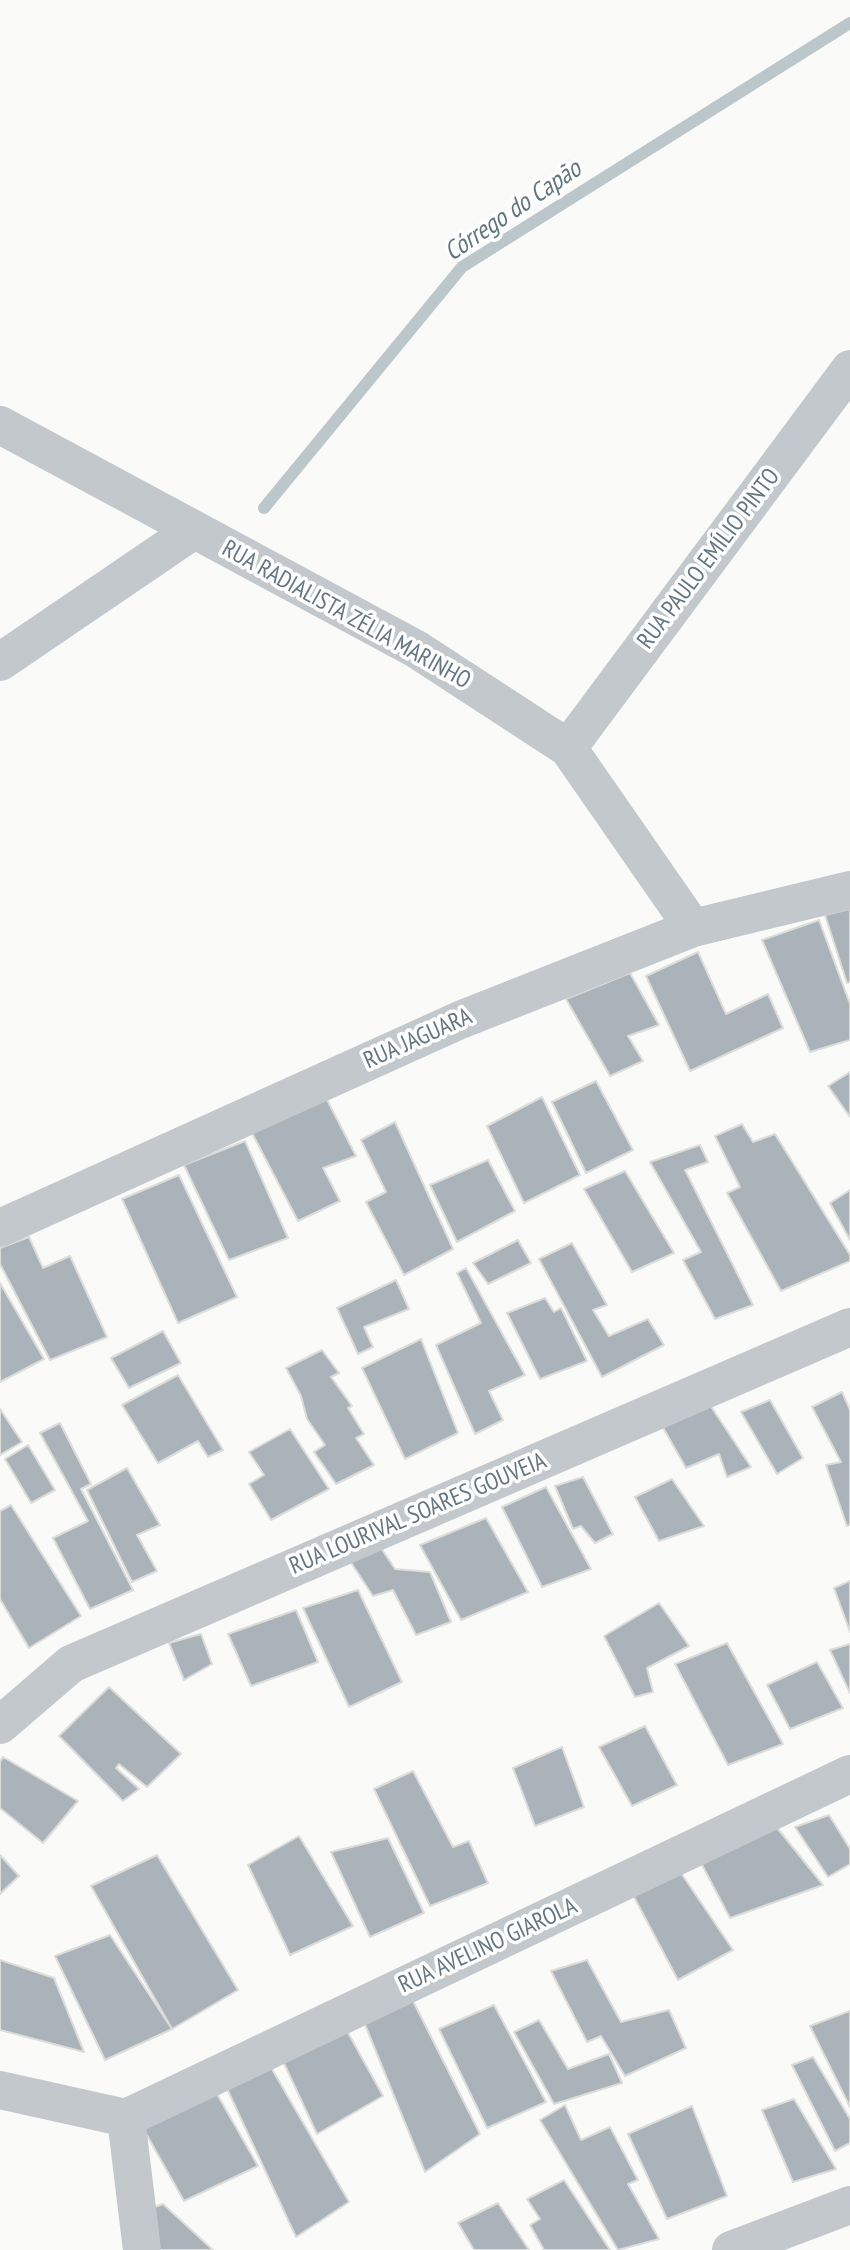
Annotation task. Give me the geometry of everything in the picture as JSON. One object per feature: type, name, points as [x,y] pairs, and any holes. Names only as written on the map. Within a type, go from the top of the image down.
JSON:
[{"type":"street","name":"RUA PAULO EMÍLIO PINTO","points":[[568,748],[850,369]]},
{"type":"street","name":"RUA RADIALISTA ZÉLIA MARINHO","points":[[0,425],[416,649],[568,748],[693,928]]},
{"type":"street","points":[[0,662],[194,530]]},
{"type":"street","name":"RUA JAGUARA","points":[[0,1228],[460,1020],[693,928],[850,890]]},
{"type":"street","name":"RUA LOURIVAL SOARES GOUVEIA","points":[[0,1725],[71,1664],[850,1327]]},
{"type":"street","name":"RUA AVELINO GIAROLA","points":[[126,2118],[850,1774]]},
{"type":"street","points":[[0,2090],[126,2118],[142,2250]]},
{"type":"street","points":[[731,2250],[850,2205]]},
{"type":"building","points":[[850,909],[850,982],[847,983],[825,915]]},
{"type":"building","points":[[819,920],[850,1004],[850,1040],[810,1052],[762,940]]},
{"type":"building","points":[[698,952],[726,1014],[768,994],[783,1028],[690,1071],[646,976]]},
{"type":"building","points":[[630,973],[659,1025],[628,1036],[643,1061],[610,1076],[566,999]]},
{"type":"building","points":[[850,1072],[850,1117],[828,1086]]},
{"type":"building","points":[[596,1081],[633,1150],[586,1173],[552,1102]]},
{"type":"building","points":[[325,1096],[356,1156],[323,1168],[340,1201],[298,1221],[251,1131]]},
{"type":"building","points":[[542,1097],[580,1175],[524,1203],[487,1126]]},
{"type":"building","points":[[395,1122],[453,1249],[404,1275],[366,1202],[386,1192],[361,1140]]},
{"type":"building","points":[[742,1124],[753,1142],[775,1134],[850,1255],[850,1261],[781,1291],[727,1193],[740,1187],[715,1136]]},
{"type":"building","points":[[245,1141],[288,1238],[229,1260],[184,1165]]},
{"type":"building","points":[[700,1145],[708,1162],[685,1170],[753,1305],[715,1319],[683,1260],[701,1252],[650,1162]]},
{"type":"building","points":[[488,1160],[515,1211],[457,1242],[430,1185]]},
{"type":"building","points":[[625,1171],[674,1253],[632,1272],[584,1189]]},
{"type":"building","points":[[179,1175],[237,1297],[178,1323],[122,1199]]},
{"type":"building","points":[[850,1190],[850,1240],[830,1203]]},
{"type":"building","points":[[29,1237],[43,1268],[70,1256],[107,1337],[50,1360],[0,1264],[0,1248]]},
{"type":"building","points":[[518,1240],[531,1263],[488,1284],[473,1263]]},
{"type":"building","points":[[572,1243],[607,1305],[593,1310],[609,1336],[648,1319],[664,1345],[602,1377],[539,1259]]},
{"type":"building","points":[[466,1268],[525,1375],[489,1391],[503,1420],[475,1434],[436,1345],[481,1323],[457,1273]]},
{"type":"building","points":[[396,1280],[409,1309],[364,1327],[373,1347],[358,1354],[337,1308]]},
{"type":"building","points":[[0,1283],[44,1359],[0,1382]]},
{"type":"building","points":[[545,1298],[554,1312],[561,1308],[587,1361],[540,1379],[507,1313]]},
{"type":"building","points":[[163,1331],[181,1363],[129,1388],[111,1358]]},
{"type":"building","points":[[421,1339],[458,1433],[405,1459],[362,1368]]},
{"type":"building","points":[[322,1350],[339,1373],[331,1377],[352,1406],[348,1408],[364,1434],[356,1438],[374,1465],[336,1484],[314,1452],[325,1445],[307,1419],[301,1396],[286,1368]]},
{"type":"building","points":[[178,1375],[223,1450],[208,1457],[198,1441],[158,1463],[122,1405]]},
{"type":"building","points":[[842,1392],[850,1410],[850,1525],[847,1526],[826,1465],[841,1462],[812,1407]]},
{"type":"building","points":[[770,1400],[803,1458],[777,1474],[741,1412]]},
{"type":"building","points":[[710,1405],[751,1467],[727,1477],[719,1454],[686,1468],[661,1424]]},
{"type":"building","points":[[0,1409],[22,1442],[0,1455]]},
{"type":"building","points":[[60,1423],[91,1484],[81,1489],[133,1590],[90,1609],[53,1538],[88,1521],[40,1433]]},
{"type":"building","points":[[290,1429],[329,1489],[271,1520],[249,1484],[264,1475],[249,1452]]},
{"type":"building","points":[[28,1445],[55,1490],[31,1503],[5,1459]]},
{"type":"building","points":[[127,1468],[160,1525],[137,1535],[157,1571],[132,1582],[87,1490]]},
{"type":"building","points":[[583,1477],[613,1534],[595,1543],[581,1526],[573,1529],[555,1486]]},
{"type":"building","points":[[672,1479],[704,1526],[659,1541],[635,1497]]},
{"type":"building","points":[[546,1487],[591,1569],[542,1587],[502,1507]]},
{"type":"building","points":[[11,1505],[81,1616],[29,1648],[0,1599],[0,1511]]},
{"type":"building","points":[[486,1518],[528,1592],[461,1620],[420,1545]]},
{"type":"building","points":[[379,1545],[395,1569],[430,1572],[451,1622],[416,1635],[393,1590],[373,1596],[348,1558]]},
{"type":"building","points":[[850,1581],[850,1632],[834,1588]]},
{"type":"building","points":[[358,1590],[402,1682],[349,1707],[303,1608]]},
{"type":"building","points":[[659,1603],[689,1646],[647,1668],[653,1692],[635,1697],[604,1636]]},
{"type":"building","points":[[296,1610],[318,1662],[251,1686],[228,1634]]},
{"type":"building","points":[[201,1634],[212,1664],[184,1680],[169,1643]]},
{"type":"building","points":[[727,1643],[783,1744],[728,1765],[675,1664]]},
{"type":"building","points":[[850,1644],[850,1693],[830,1650]]},
{"type":"building","points":[[817,1662],[843,1708],[790,1729],[767,1685]]},
{"type":"building","points":[[109,1687],[181,1754],[147,1787],[119,1764],[116,1768],[139,1789],[123,1801],[59,1736]]},
{"type":"building","points":[[645,1726],[677,1785],[632,1806],[599,1747]]},
{"type":"building","points":[[562,1747],[584,1807],[535,1826],[513,1768]]},
{"type":"building","points":[[3,1757],[78,1801],[43,1843],[0,1808],[0,1762]]},
{"type":"building","points":[[413,1771],[453,1847],[469,1841],[488,1883],[430,1906],[374,1789]]},
{"type":"building","points":[[829,1815],[850,1849],[850,1864],[828,1877],[795,1827]]},
{"type":"building","points":[[774,1824],[823,1885],[730,1918],[700,1861]]},
{"type":"building","points":[[299,1836],[353,1926],[290,1955],[248,1865]]},
{"type":"building","points":[[388,1838],[424,1913],[370,1937],[331,1852]]},
{"type":"building","points":[[0,1855],[19,1876],[0,1894]]},
{"type":"building","points":[[157,1855],[238,1990],[172,2029],[91,1886]]},
{"type":"building","points":[[681,1873],[733,1950],[678,1980],[632,1893]]},
{"type":"building","points":[[110,1935],[172,2029],[105,2060],[55,1956]]},
{"type":"building","points":[[0,1960],[54,1978],[84,2052],[0,2030]]},
{"type":"building","points":[[587,1960],[621,2022],[669,2010],[686,2048],[625,2076],[601,2036],[587,2042],[551,1971]]},
{"type":"building","points":[[413,2001],[480,2134],[425,2172],[364,2022]]},
{"type":"building","points":[[494,2005],[546,2102],[487,2128],[439,2029]]},
{"type":"building","points":[[850,2011],[850,2107],[810,2026]]},
{"type":"building","points":[[539,2020],[568,2069],[609,2054],[622,2083],[554,2104],[514,2032]]},
{"type":"building","points":[[347,2031],[383,2096],[317,2134],[282,2059]]},
{"type":"building","points":[[813,2057],[850,2119],[850,2143],[835,2151],[792,2065]]},
{"type":"building","points":[[269,2064],[349,2202],[296,2237],[223,2080]]},
{"type":"building","points":[[213,2087],[258,2166],[184,2201],[139,2121]]},
{"type":"building","points":[[794,2099],[836,2169],[793,2182],[762,2110]]},
{"type":"building","points":[[565,2105],[581,2140],[610,2127],[638,2180],[628,2184],[659,2239],[618,2250],[540,2120]]},
{"type":"building","points":[[692,2106],[727,2196],[667,2219],[628,2134]]},
{"type":"building","points":[[564,2180],[610,2250],[544,2250],[530,2225],[540,2219],[527,2199]]},
{"type":"building","points":[[498,2203],[529,2250],[474,2250],[458,2223]]},
{"type":"building","points":[[163,2204],[213,2250],[151,2250],[144,2211]]},
{"type":"waterway","name":"Córrego do Capão","points":[[264,508],[462,267],[850,23]]}]
